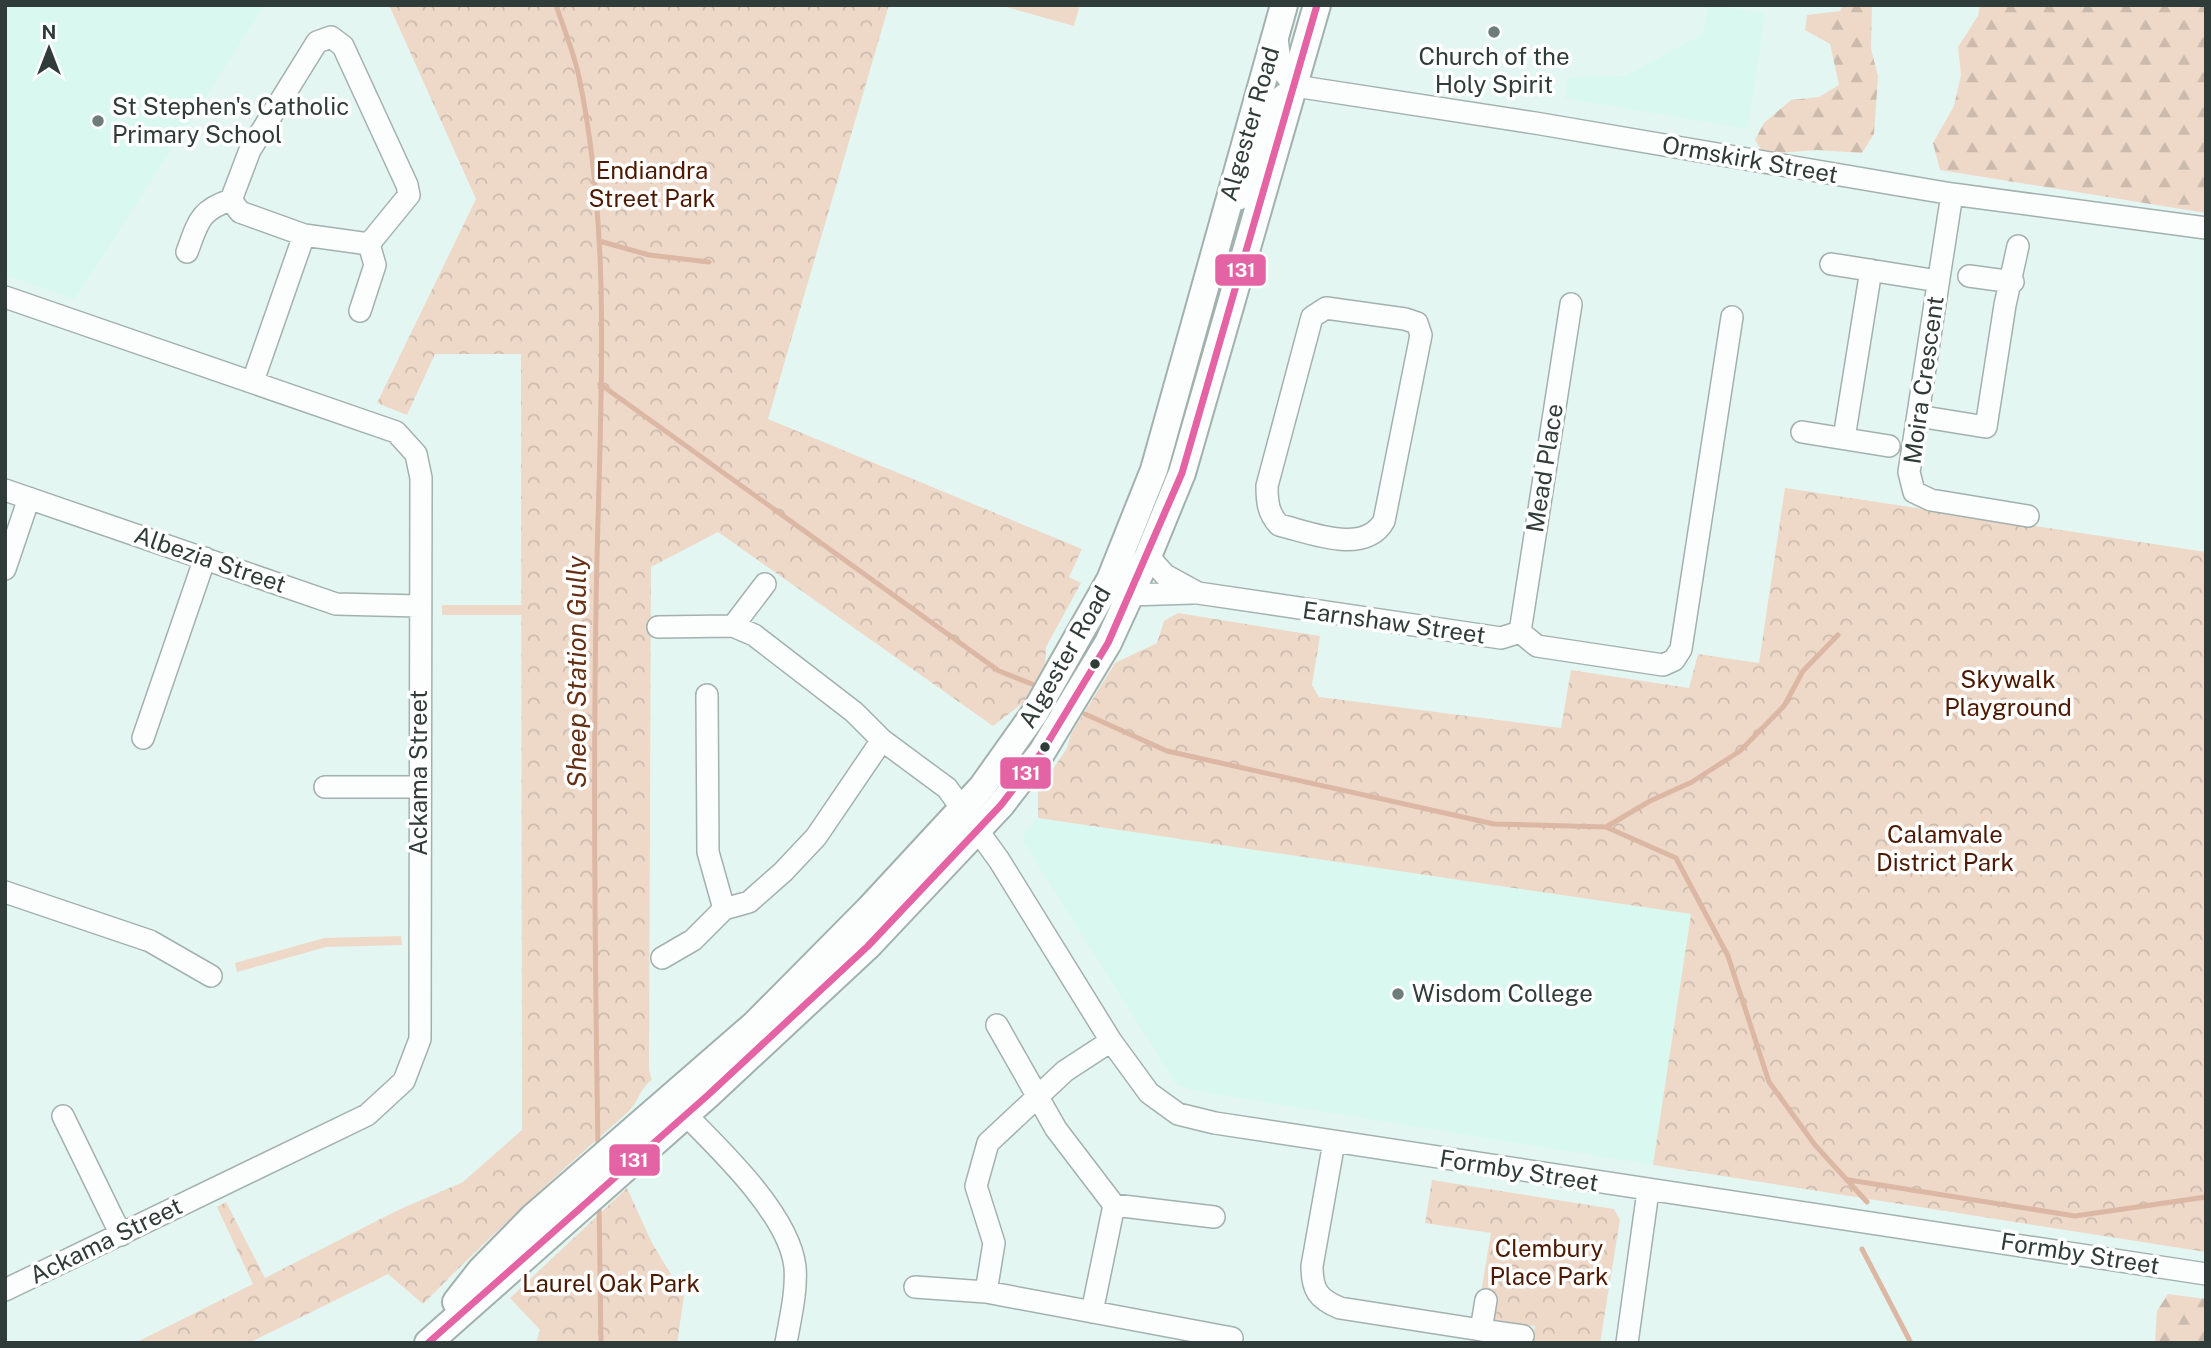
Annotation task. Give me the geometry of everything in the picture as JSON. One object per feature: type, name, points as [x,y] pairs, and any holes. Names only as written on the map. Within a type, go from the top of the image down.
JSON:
[{"type":"main road","name":"Algester Road","points":[[678,1107],[963,809],[1034,714],[1110,580],[1154,470],[1284,5]]},
{"type":"main road","name":"Algester Road","points":[[427,1343],[481,1270],[565,1189],[621,1155],[868,946],[977,832],[1042,752],[1108,643],[1149,556],[1182,473],[1317,5]]},
{"type":"main road","name":"Algester Road","points":[[427,1343],[570,1216],[621,1155]]},
{"type":"street","points":[[1214,251],[1252,170],[1268,107],[1295,86],[1281,69],[1277,32]]},
{"type":"street","points":[[231,200],[235,185],[257,139],[317,42],[331,37],[343,46],[407,185],[409,195],[404,205],[369,244]]},
{"type":"street","name":"Ormskirk Street","points":[[1295,86],[1535,123],[1952,194],[2206,228]]},
{"type":"street","name":"Moira Crescent","points":[[1952,194],[1909,471],[1914,492],[1931,500],[2028,516]]},
{"type":"street","points":[[231,200],[240,212],[304,235],[369,244]]},
{"type":"street","points":[[187,251],[202,215],[213,206],[231,200]]},
{"type":"street","points":[[253,381],[304,235]]},
{"type":"street","points":[[360,311],[374,265],[369,244]]},
{"type":"street","points":[[1918,416],[1986,427],[2005,305],[2013,282],[2018,246]]},
{"type":"street","points":[[1831,264],[1938,281]]},
{"type":"street","points":[[1844,438],[1871,270]]},
{"type":"street","points":[[1969,276],[2013,282]]},
{"type":"street","name":"Ackama Street","points":[[5,297],[396,432],[416,454],[421,478],[420,1039],[404,1082],[367,1115],[5,1290]]},
{"type":"street","name":"Mead Place","points":[[1520,632],[1571,304]]},
{"type":"street","points":[[1326,308],[1405,319],[1417,323],[1421,335],[1384,521],[1378,531],[1369,536],[1351,539],[1279,525],[1271,516],[1267,503],[1267,486],[1312,317],[1326,308]]},
{"type":"street","name":"Earnshaw Street","points":[[1149,556],[1165,575],[1198,593],[1501,638],[1520,632],[1537,646],[1653,666],[1674,660],[1681,649],[1732,317]]},
{"type":"street","points":[[1802,432],[1889,446]]},
{"type":"street","name":"Albezia Street","points":[[5,490],[336,604],[419,606]]},
{"type":"street","points":[[5,569],[29,498]]},
{"type":"street","points":[[143,738],[205,558]]},
{"type":"street","points":[[658,627],[733,626],[765,584]]},
{"type":"street","points":[[1130,595],[1198,593]]},
{"type":"street","name":"Formby Street","points":[[733,626],[754,635],[854,712],[881,740],[947,788],[1055,947],[1111,1041],[1149,1093],[1178,1114],[1215,1123],[1648,1191],[2206,1274]]},
{"type":"street","points":[[707,695],[708,852],[724,909]]},
{"type":"street","points":[[662,958],[693,940],[724,909],[749,902],[783,872],[816,837],[881,740]]},
{"type":"street","points":[[325,787],[419,788]]},
{"type":"street","points":[[5,892],[150,941],[211,976]]},
{"type":"street","points":[[997,1025],[1056,1129],[1114,1205],[1214,1217]]},
{"type":"street","points":[[986,1292],[994,1244],[976,1186],[988,1143],[1065,1071],[1111,1041]]},
{"type":"street","points":[[678,1107],[768,1205],[785,1233],[794,1267],[786,1343]]},
{"type":"street","points":[[63,1116],[121,1235]]},
{"type":"street","points":[[1335,1142],[1312,1266],[1312,1284],[1321,1301],[1340,1308],[1523,1336]]},
{"type":"street","points":[[1627,1343],[1648,1191]]},
{"type":"street","points":[[1092,1312],[1114,1205]]},
{"type":"street","points":[[915,1287],[986,1292],[1233,1338]]},
{"type":"street","points":[[1481,1330],[1486,1300]]},
{"type":"shaded area","name":"St Stephen's Catholic Primary School","points":[[5,5],[265,5],[75,299],[5,275]]},
{"type":"shaded area","points":[[1708,5],[1765,13],[1748,129],[1565,98],[1568,77],[1625,76],[1703,34]]},
{"type":"shaded area","name":"Wisdom College","points":[[1038,818],[1691,914],[1653,1165],[1190,1090],[1176,1084],[1024,843],[1024,832]]},
{"type":"green space","name":"Endiandra Street Park","points":[[389,5],[889,5],[768,419],[1082,549],[1069,577],[1081,583],[1046,647],[1045,668],[1023,703],[993,726],[718,532],[651,567],[649,1070],[652,1080],[644,1087],[627,1113],[524,1206],[423,1304],[388,1274],[249,1343],[135,1343],[253,1284],[217,1207],[226,1202],[265,1278],[396,1211],[463,1182],[522,1130],[521,354],[435,354],[407,415],[377,403],[476,199]]},
{"type":"green space","points":[[999,5],[1080,5],[1074,26]]},
{"type":"green space","points":[[1843,5],[1872,5],[1871,49],[1878,76],[1874,134],[1862,153],[1817,150],[1764,154],[1755,140],[1764,123],[1791,100],[1819,97],[1839,85],[1830,44],[1805,30],[1807,15],[1840,11]]},
{"type":"green space","points":[[1980,5],[2206,5],[2206,213],[1940,170],[1933,143],[1954,106],[1961,75],[1958,47],[1978,16]]},
{"type":"green space","name":"Calamvale District Park","points":[[1785,488],[2206,552],[2206,1252],[1653,1165],[1691,914],[1038,818],[1038,792],[1067,748],[1071,734],[1115,663],[1157,643],[1164,621],[1178,613],[1320,636],[1312,685],[1319,697],[1561,728],[1571,670],[1689,688],[1698,654],[1759,663]]},
{"type":"green space","points":[[442,605],[523,605],[523,615],[442,615]]},
{"type":"green space","points":[[401,936],[402,945],[326,947],[237,972],[235,963],[324,938]]},
{"type":"green space","name":"Clembury Place Park","points":[[1432,1180],[1614,1209],[1620,1220],[1600,1343],[1532,1343],[1535,1326],[1493,1320],[1497,1296],[1481,1293],[1491,1233],[1425,1223]]},
{"type":"green space","name":"Laurel Oak Park","points":[[627,1188],[652,1243],[684,1296],[677,1343],[536,1343],[540,1330],[510,1298]]},
{"type":"green space","points":[[2168,1294],[2206,1299],[2206,1343],[2155,1343],[2157,1311]]},
{"type":"waterway","name":"Sheep Station Gully","points":[[556,5],[577,68],[590,143],[601,276],[595,745],[598,1147]]},
{"type":"waterway","points":[[599,241],[649,255],[709,262]]},
{"type":"waterway","points":[[600,384],[999,671],[1032,684]]},
{"type":"waterway","points":[[1606,827],[1650,801],[1692,782],[1740,751],[1784,706],[1803,671],[1838,635]]},
{"type":"waterway","points":[[1085,714],[1167,751],[1494,824],[1606,827],[1676,858],[1728,956],[1769,1082],[1815,1145],[1867,1202]]},
{"type":"waterway","points":[[1849,1180],[2075,1216],[2206,1197]]},
{"type":"waterway","name":"Sheep Station Gully","points":[[599,1202],[601,1343]]},
{"type":"waterway","points":[[1862,1249],[1911,1343]]},
{"type":"transit line","name":"131","points":[[428,1343],[708,1095],[868,946],[1001,805],[1042,752],[1108,643],[1182,473],[1317,5]]},
{"type":"place","name":"Church of the Holy Spirit","points":[[1494,32]]},
{"type":"place","name":"St Stephen's Catholic Primary School","points":[[98,121]]},
{"type":"place","name":"Wisdom College","points":[[1398,994]]},
{"type":"park label","name":"Skywalk Playground","points":[[2008,694]]}]
